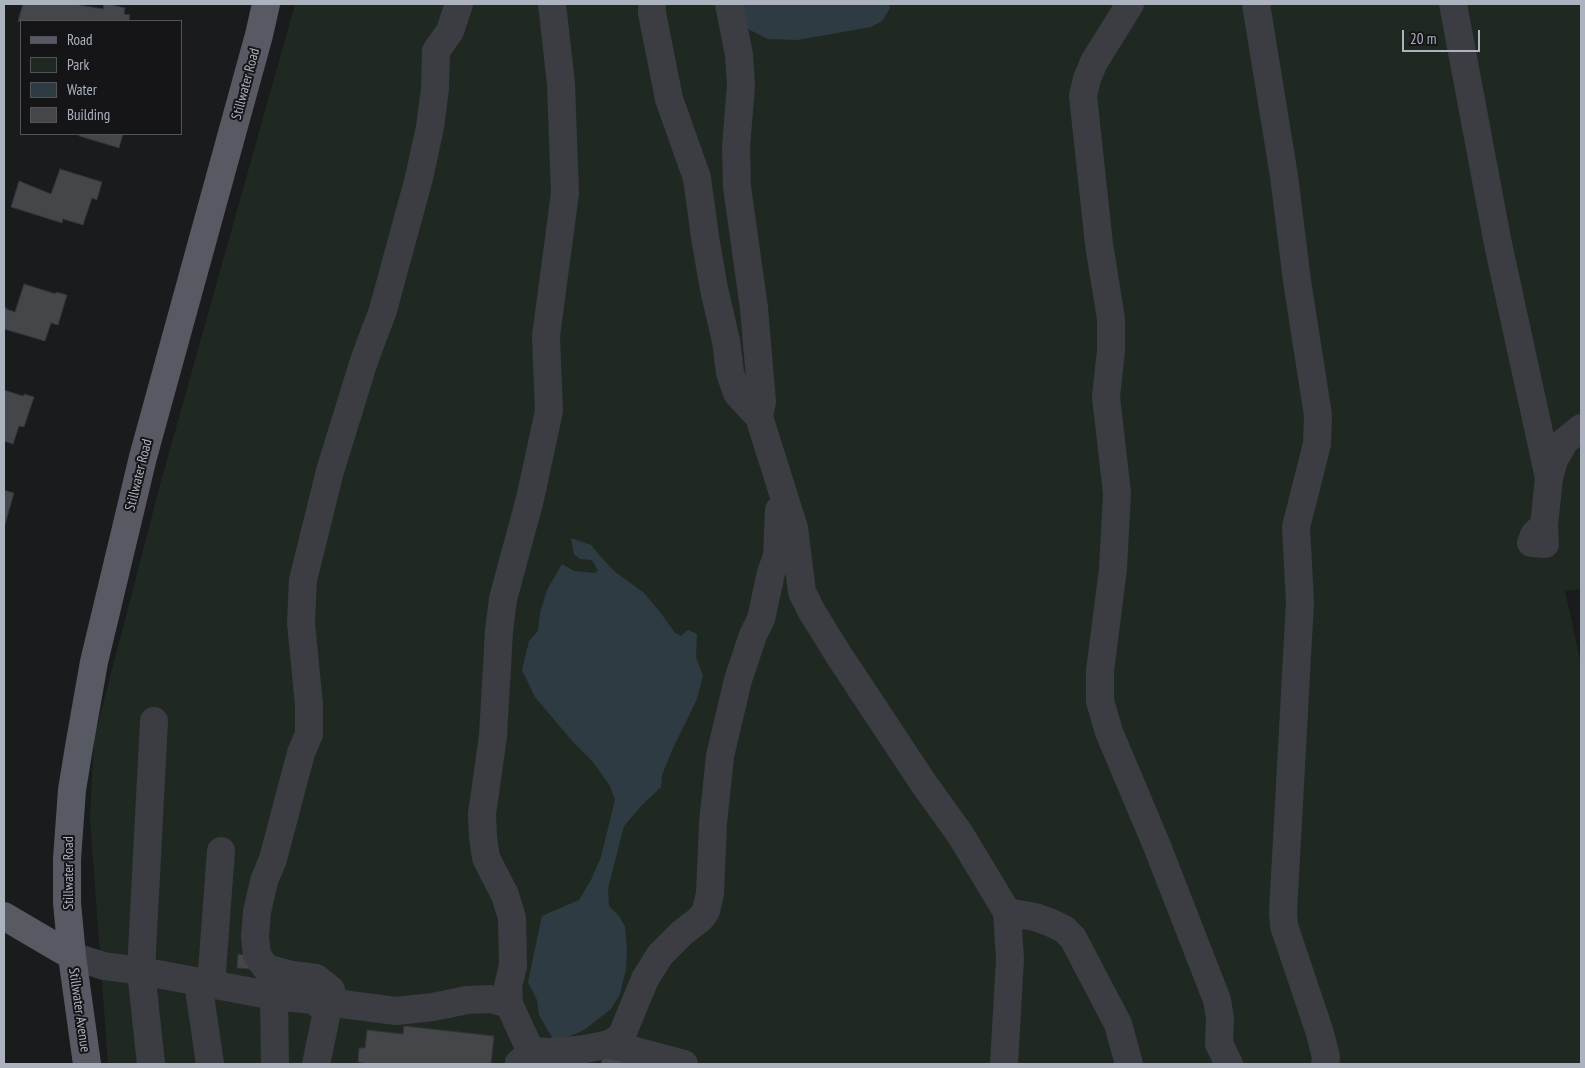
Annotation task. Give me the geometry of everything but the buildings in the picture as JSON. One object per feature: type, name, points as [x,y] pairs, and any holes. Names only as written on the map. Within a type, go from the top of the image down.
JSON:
[{"type":"main road","name":"Stillwater Road","points":[[72,956],[67,903],[67,859],[76,764],[94,662],[143,457],[257,44],[266,4]]},
{"type":"main road","points":[[4,916],[72,956]]},
{"type":"main road","name":"Stillwater Avenue","points":[[72,956],[87,1064]]},
{"type":"lane","points":[[316,1064],[330,1007],[330,990],[316,978],[292,975],[266,968],[258,955],[255,937],[257,912],[301,752],[309,734],[309,705],[301,623],[303,580],[330,471],[364,361],[383,310],[419,178],[430,127],[435,89],[436,51],[450,31],[459,4]]},
{"type":"lane","points":[[552,4],[561,84],[565,192],[546,336],[549,411],[530,498],[503,599],[499,631],[493,736],[482,814],[482,837],[486,858],[505,895],[512,918],[513,966],[508,986],[509,1004],[525,1058],[533,1051],[549,1052],[586,1049],[609,1044],[621,1037],[645,979],[660,955],[682,933],[700,919],[706,911],[710,893],[714,815],[720,756],[738,680],[753,635],[761,619],[771,573],[777,556],[779,507],[770,454]]},
{"type":"lane","points":[[652,4],[668,99],[697,178],[705,237],[726,341],[730,372],[737,393],[759,417],[794,528],[802,592],[838,654],[924,784],[960,834],[1007,912],[1010,967],[1004,1064]]},
{"type":"lane","points":[[729,4],[739,55],[741,85],[736,147],[737,187],[754,308],[762,402],[759,417]]},
{"type":"lane","points":[[1130,4],[1094,62],[1086,79],[1083,96],[1099,244],[1110,318],[1111,350],[1106,397],[1117,493],[1113,569],[1100,671],[1100,700],[1109,732],[1157,846],[1217,1000],[1220,1018],[1220,1044],[1230,1064]]},
{"type":"lane","points":[[1256,4],[1284,176],[1297,281],[1318,415],[1317,444],[1296,527],[1300,602],[1283,912],[1284,926],[1322,1041],[1326,1064]]},
{"type":"lane","points":[[1453,4],[1486,170],[1498,244],[1549,478]]},
{"type":"lane","points":[[1544,525],[1549,478],[1554,460],[1565,441],[1581,428]]},
{"type":"lane","points":[[151,1064],[141,971],[154,721]]},
{"type":"lane","points":[[210,1064],[205,983],[221,851]]},
{"type":"lane","points":[[1007,912],[1035,917],[1049,922],[1064,929],[1073,938],[1118,1024],[1129,1064]]},
{"type":"lane","points":[[72,956],[104,966],[141,971],[274,996],[314,1000],[330,1007],[396,1011],[433,1007],[467,1000],[491,999],[509,1004]]},
{"type":"lane","points":[[274,996],[276,1064]]},
{"type":"lane","points":[[609,1044],[684,1064]]},
{"type":"green space","points":[[295,4],[1581,4],[1581,589],[1565,591],[1581,664],[1581,1064],[108,1064],[90,818],[94,739],[160,485]]},
{"type":"water","points":[[741,4],[889,4],[890,8],[882,21],[871,27],[797,40],[768,39],[750,30],[738,20]]},
{"type":"water","points":[[571,538],[591,545],[614,571],[644,593],[675,633],[681,636],[688,630],[697,634],[696,657],[703,676],[697,699],[662,775],[661,787],[624,826],[608,888],[609,906],[619,916],[625,927],[626,969],[620,994],[611,1009],[584,1030],[554,1041],[539,1015],[537,1000],[528,982],[542,916],[579,900],[591,880],[601,857],[615,800],[610,786],[593,762],[574,743],[535,697],[522,670],[529,641],[538,631],[540,613],[547,590],[562,564],[574,571],[595,573],[598,571],[592,560],[580,559],[574,554]]}]
